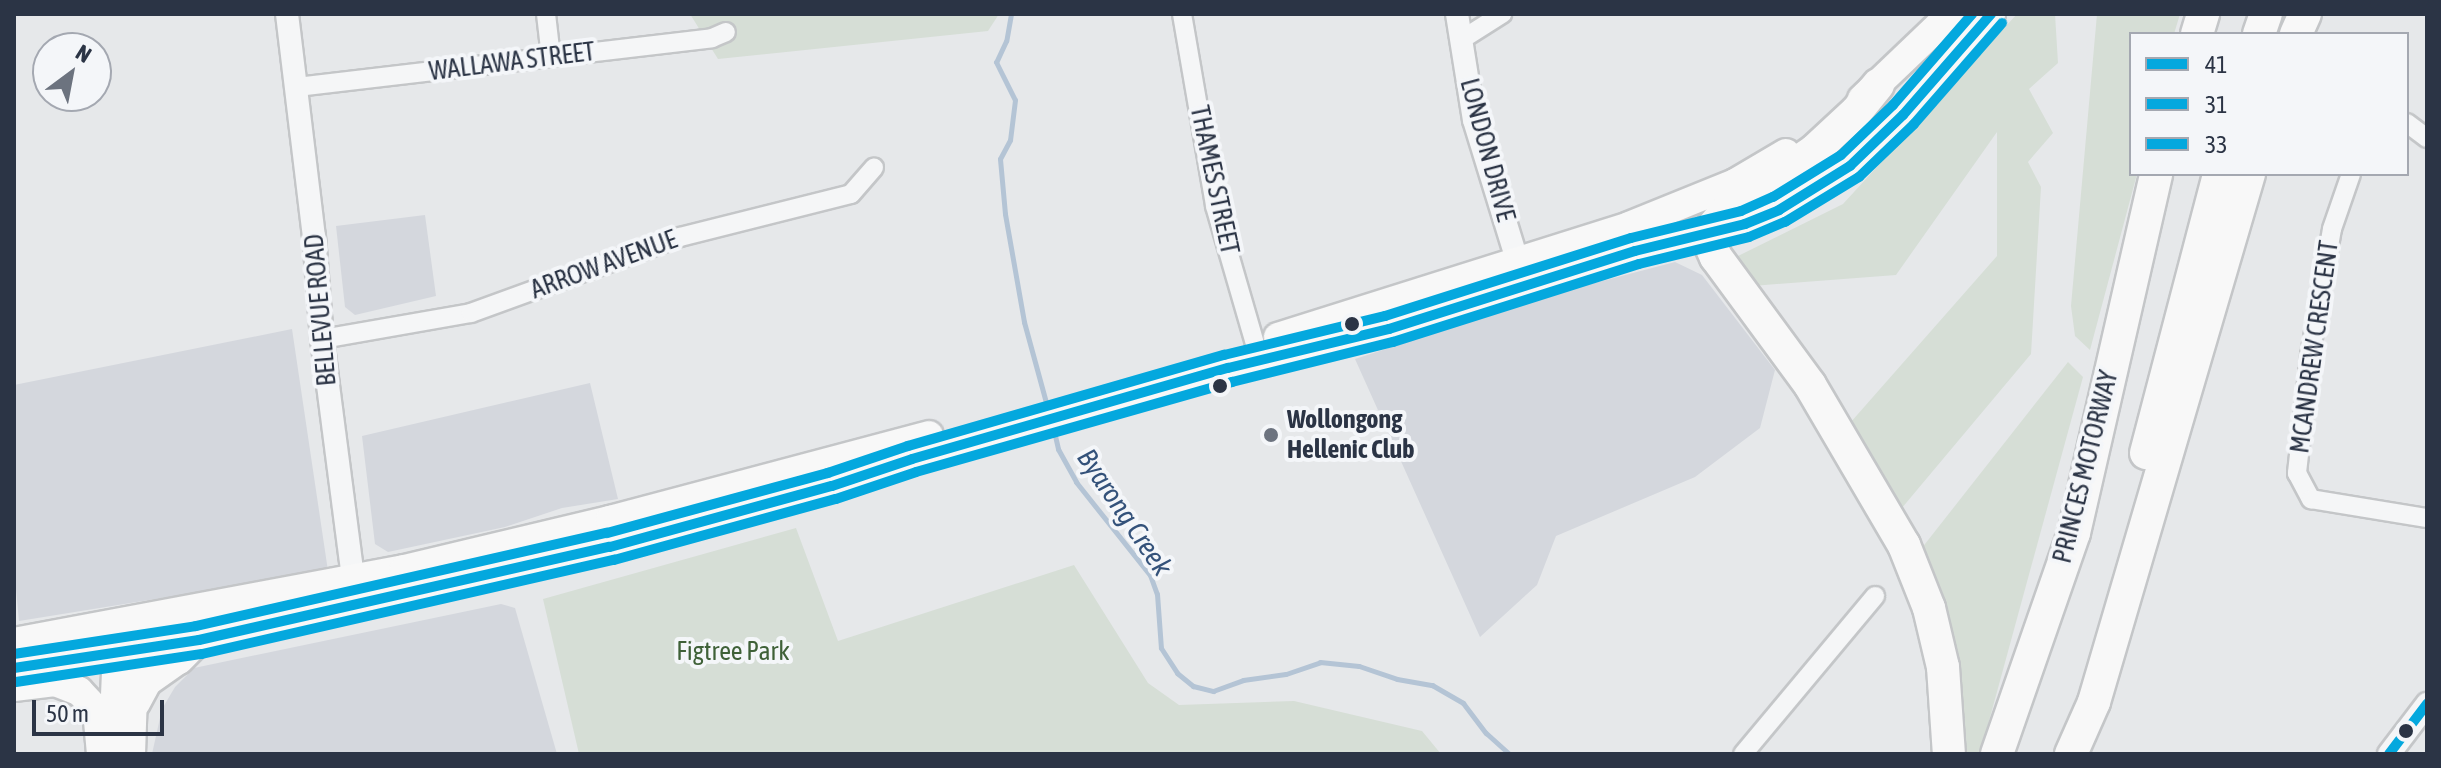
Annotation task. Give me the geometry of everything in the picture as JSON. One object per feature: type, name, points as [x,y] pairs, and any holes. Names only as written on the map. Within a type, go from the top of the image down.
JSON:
[{"type":"highway","points":[[1878,85],[1856,112],[1814,151],[1726,211],[1706,235],[1716,257],[1810,385],[1904,545],[1929,608],[1943,667],[1949,754]]},
{"type":"highway","name":"PRINCES MOTORWAY","points":[[1997,754],[2074,533],[2156,176]]},
{"type":"highway","name":"PRINCES MOTORWAY","points":[[2060,754],[2099,632],[2218,176]]},
{"type":"highway","points":[[2071,754],[2094,702],[2248,176]]},
{"type":"main road","points":[[1068,405],[1389,329],[1735,183],[1809,138],[1878,85],[1951,14]]},
{"type":"main road","points":[[14,642],[125,622],[355,592],[610,547],[832,486],[1020,419],[1255,344],[1521,273],[1706,235],[1779,210],[1850,166],[1903,115],[1991,14]]},
{"type":"main road","points":[[14,668],[199,640],[355,592]]},
{"type":"main road","points":[[125,622],[135,706],[131,754]]},
{"type":"main road","points":[[135,706],[147,682],[179,660],[199,640]]},
{"type":"main road","points":[[112,754],[126,650]]},
{"type":"main road","points":[[14,687],[55,682],[79,691],[97,710],[101,754]]},
{"type":"street","name":"BELLEVUE ROAD","points":[[287,14],[322,339],[355,592]]},
{"type":"street","points":[[546,14],[551,57]]},
{"type":"street","name":"THAMES STREET","points":[[1182,14],[1215,206],[1255,344]]},
{"type":"street","name":"LONDON DRIVE","points":[[1457,14],[1474,120],[1521,273]]},
{"type":"street","points":[[1461,40],[1502,14]]},
{"type":"street","name":"WALLAWA STREET","points":[[297,87],[712,38],[726,32]]},
{"type":"street","points":[[2409,124],[2427,138]]},
{"type":"street","name":"ARROW AVENUE","points":[[322,339],[471,313],[680,237],[851,194],[874,168]]},
{"type":"street","name":"MCANDREW CRESCENT","points":[[2350,176],[2332,229],[2310,355],[2297,473],[2311,499],[2427,518]]},
{"type":"street","points":[[1743,754],[1875,596]]},
{"type":"street","points":[[2389,754],[2427,704]]},
{"type":"shaded area","points":[[425,215],[436,296],[355,315],[345,307],[336,226]]},
{"type":"shaded area","points":[[1675,262],[1702,275],[1775,370],[1760,428],[1695,477],[1556,536],[1537,585],[1480,637],[1355,359],[1564,291]]},
{"type":"shaded area","points":[[292,329],[328,571],[19,621],[14,568],[14,385]]},
{"type":"shaded area","points":[[590,383],[618,499],[562,508],[505,527],[388,552],[375,544],[362,436]]},
{"type":"shaded area","points":[[501,604],[515,608],[557,754],[152,754],[162,709],[175,687],[194,668]]},
{"type":"green space","points":[[690,14],[999,14],[988,31],[718,59]]},
{"type":"green space","points":[[2017,14],[2055,14],[2058,63],[2029,89],[2053,133],[2028,162],[2041,187],[2031,354],[1896,515],[1843,431],[1997,256],[1997,132],[1896,275],[1752,286],[1734,258],[1843,204]]},
{"type":"green space","points":[[2097,14],[2180,14],[2175,32],[2129,32],[2129,176],[2136,176],[2090,350],[2075,336],[2071,306]]},
{"type":"green space","points":[[2068,362],[2083,377],[1980,754],[1952,754],[1914,558]]},
{"type":"green space","name":"Figtree Park","points":[[796,528],[838,641],[1074,565],[1148,683],[1179,705],[1294,701],[1422,731],[1441,754],[579,754],[543,599]]},
{"type":"waterway","name":"Byarong Creek","points":[[1011,14],[1006,41],[996,62],[1015,100],[1010,140],[1000,159],[1005,214],[1024,322],[1048,410]]},
{"type":"waterway","name":"Byarong Creek","points":[[1053,427],[1058,449],[1076,482],[1150,575],[1157,594],[1161,648],[1177,673],[1193,686],[1213,691],[1243,680],[1286,674],[1320,662],[1359,666],[1397,679],[1432,685],[1463,703],[1486,733],[1509,754]]},
{"type":"transit line","name":"33","points":[[14,654],[196,626],[607,533],[828,473],[908,446],[1224,355],[1385,316],[1631,238],[1741,211],[1773,197],[1841,155],[1893,105],[1972,14]]},
{"type":"transit line","name":"41","points":[[14,668],[199,640],[610,547],[832,486],[912,459],[1228,368],[1389,329],[1635,251],[1745,224],[1779,210],[1850,166],[1903,115],[1991,14]]},
{"type":"transit line","name":"31","points":[[16,682],[202,654],[614,560],[836,499],[916,472],[1232,382],[1393,342],[1639,264],[1749,237],[1785,222],[1859,177],[1914,124],[2002,23]]},
{"type":"transit line","points":[[2389,754],[2427,704]]},
{"type":"place","name":"Wollongong Hellenic Club","points":[[1271,435]]}]
